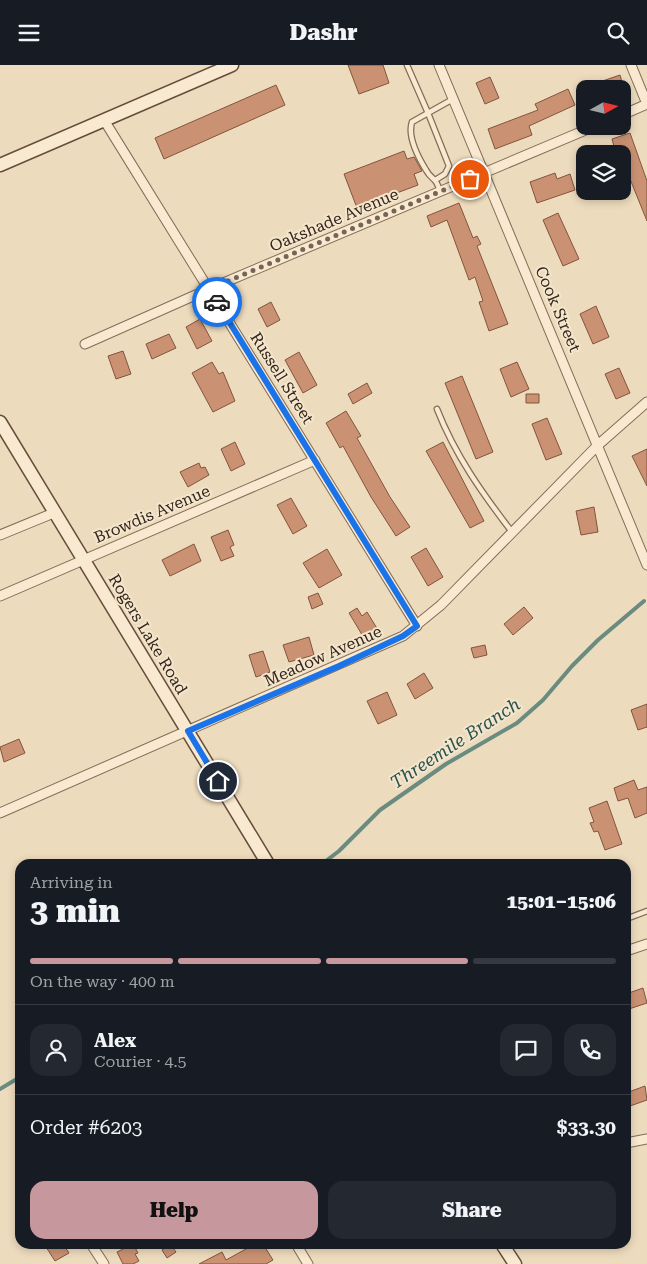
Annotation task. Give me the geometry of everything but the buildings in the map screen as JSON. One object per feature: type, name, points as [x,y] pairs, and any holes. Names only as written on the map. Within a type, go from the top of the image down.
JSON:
[{"type":"main road","points":[[0,165],[232,65]]},
{"type":"main road","name":"Rogers Lake Road","points":[[0,421],[265,859]]},
{"type":"main road","points":[[505,1249],[514,1264]]},
{"type":"street","name":"Cook Street","points":[[439,65],[647,565]]},
{"type":"street","points":[[631,65],[647,104],[631,111]]},
{"type":"street","name":"Russell Street","points":[[104,120],[417,626]]},
{"type":"street","name":"Oakshade Avenue","points":[[85,344],[209,289],[576,134]]},
{"type":"street","name":"Meadow Avenue","points":[[0,813],[339,666],[403,636],[417,626],[598,445],[647,402]]},
{"type":"street","name":"Browdis Avenue","points":[[0,595],[315,460]]},
{"type":"street","points":[[0,535],[56,512]]},
{"type":"street","points":[[631,949],[647,944]]},
{"type":"street","points":[[631,1142],[647,1139]]},
{"type":"street","points":[[94,1249],[104,1264]]},
{"type":"street","points":[[299,1249],[308,1264]]},
{"type":"lane","points":[[407,65],[449,167],[437,179]]},
{"type":"lane","points":[[440,192],[437,179],[427,172],[412,143],[410,128],[412,122],[453,99]]},
{"type":"lane","points":[[437,409],[447,435],[478,488],[512,532]]},
{"type":"lane","points":[[631,917],[647,911]]},
{"type":"waterway","name":"Threemile Branch","points":[[329,859],[380,810],[446,764],[517,723],[543,700],[572,666],[598,640],[644,601]]},
{"type":"waterway","name":"Threemile Branch","points":[[0,1089],[15,1080]]},
{"type":"way so far","points":[[217,302],[209,289],[470,179]]},
{"type":"route","points":[[217,302],[417,626],[403,636],[339,666],[188,731],[218,781]]}]
